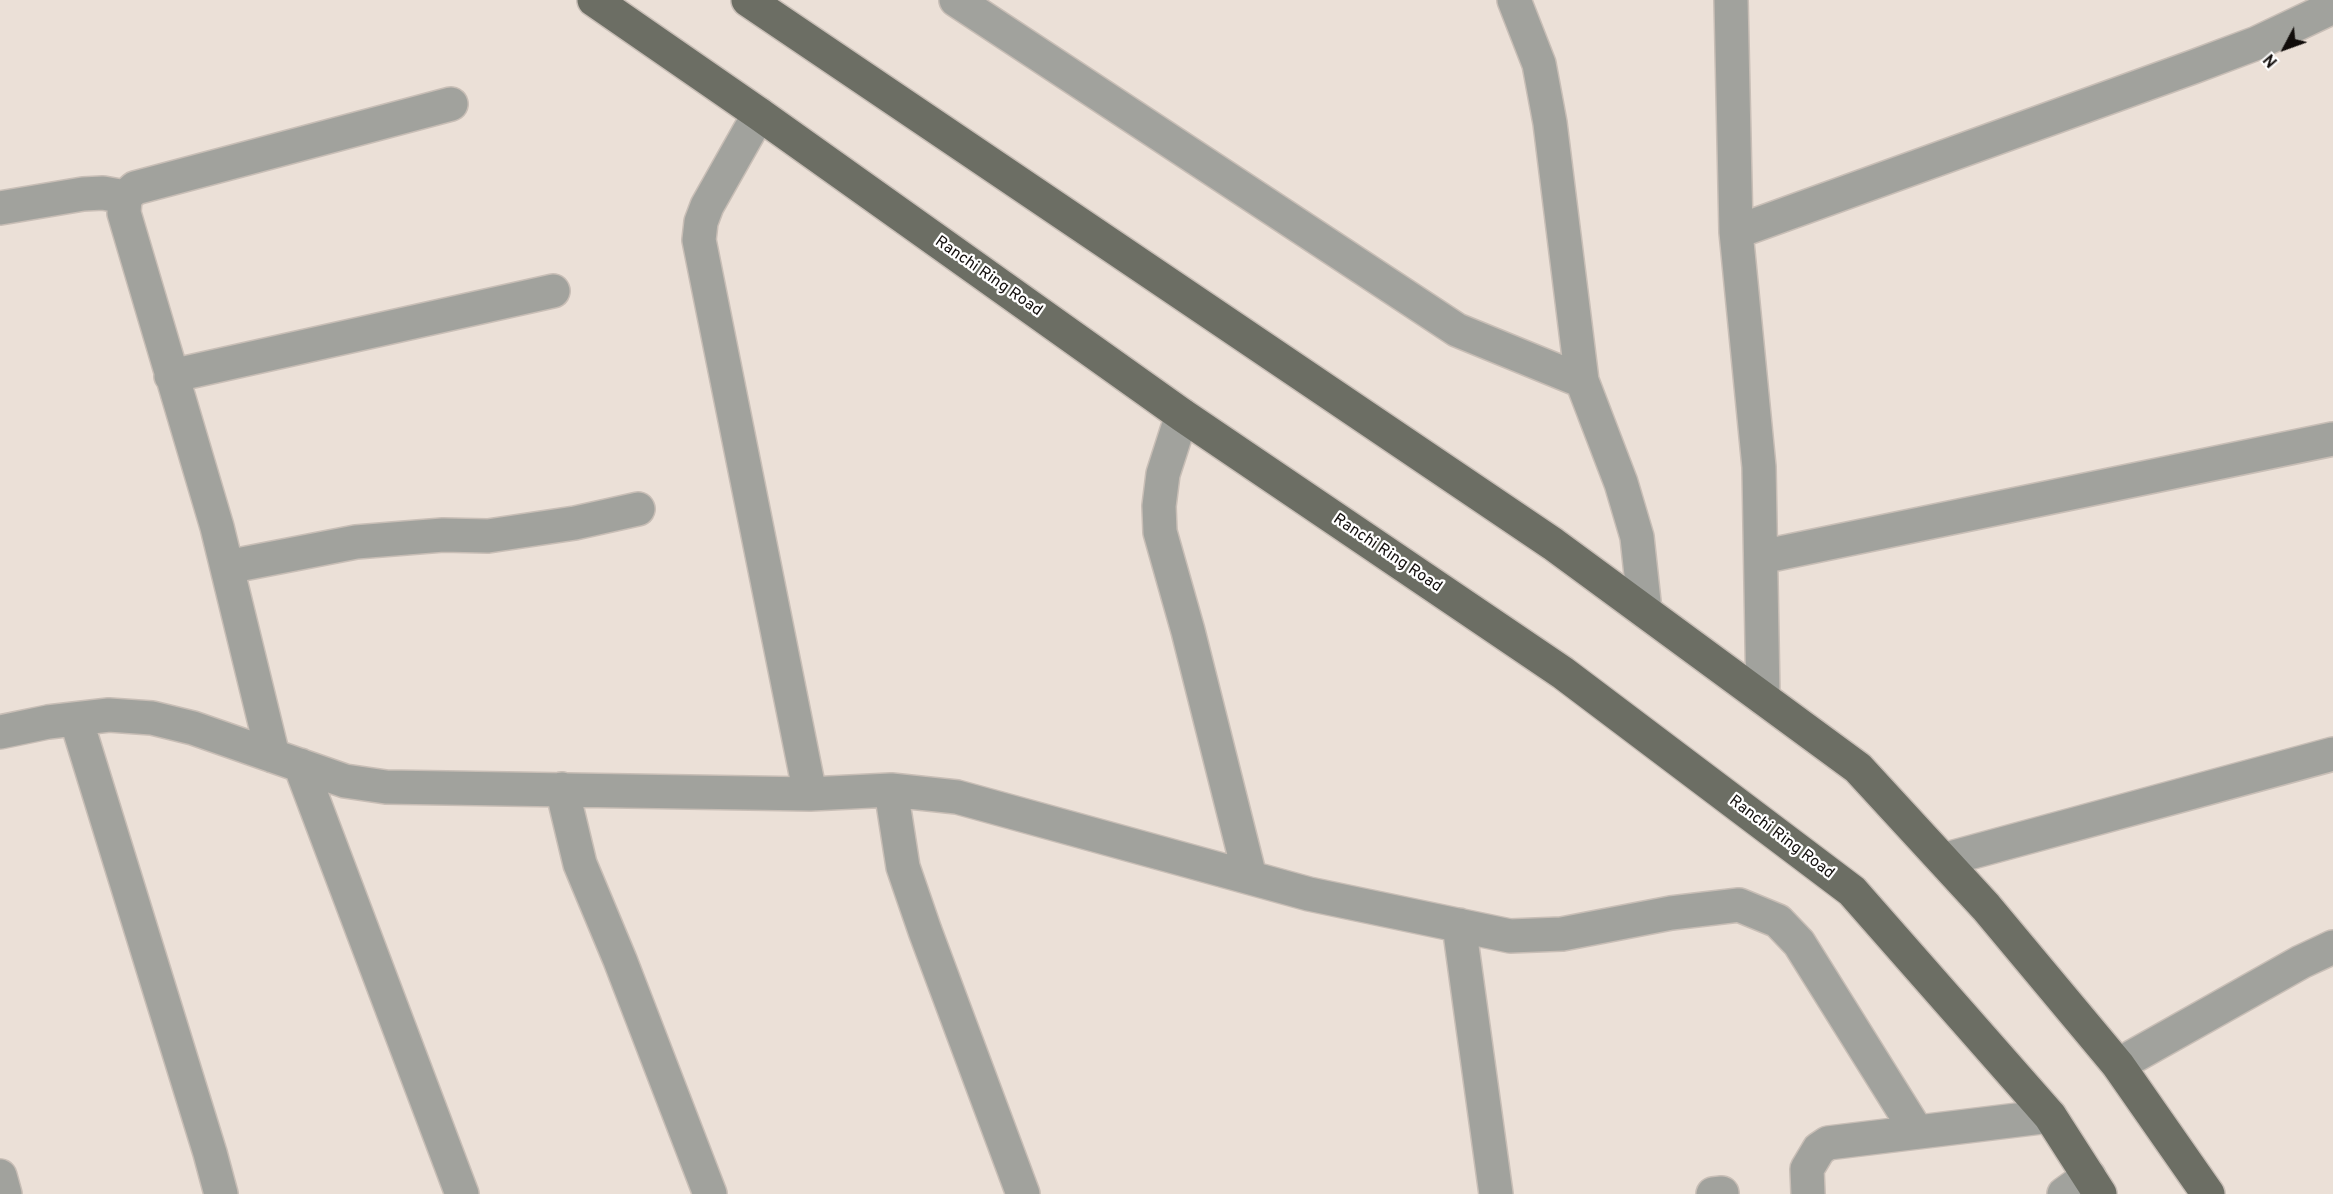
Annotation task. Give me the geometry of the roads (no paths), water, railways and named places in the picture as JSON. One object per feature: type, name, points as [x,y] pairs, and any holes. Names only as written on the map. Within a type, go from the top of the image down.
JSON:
[{"type":"main road","name":"Ranchi Ring Road","points":[[594,0],[759,114],[1182,415],[1563,673],[1852,891],[2050,1116],[2084,1188]]},
{"type":"main road","points":[[748,0],[1553,544],[1858,768],[1986,907],[2118,1065],[2208,1194]]},
{"type":"street","points":[[956,0],[1457,330],[1582,381]]},
{"type":"street","points":[[1514,0],[1539,64],[1550,123],[1582,381],[1621,483],[1637,537],[1645,611]]},
{"type":"street","points":[[1731,0],[1736,232],[1759,467],[1763,698]]},
{"type":"street","points":[[1736,232],[2257,43],[2333,8]]},
{"type":"street","points":[[451,104],[135,188],[125,197],[124,213],[286,761],[462,1194]]},
{"type":"street","points":[[759,114],[707,206],[700,222],[699,240],[810,795]]},
{"type":"street","points":[[0,208],[83,194],[104,193],[125,197]]},
{"type":"street","points":[[171,376],[553,291]]},
{"type":"street","points":[[1182,415],[1163,474],[1159,506],[1160,532],[1188,631],[1250,877]]},
{"type":"street","points":[[1761,557],[2333,439]]},
{"type":"street","points":[[227,567],[356,542],[443,535],[488,536],[532,531],[638,509]]},
{"type":"street","points":[[0,732],[76,719],[109,716],[152,718],[193,728],[345,781],[386,787],[810,795],[891,790],[957,797],[1309,894],[1510,936],[1562,934],[1671,912],[1739,905],[1778,921],[1799,943],[1917,1132]]},
{"type":"street","points":[[76,719],[197,1108],[221,1194]]},
{"type":"street","points":[[1943,860],[2333,754]]},
{"type":"street","points":[[562,789],[580,864],[620,960],[710,1194]]},
{"type":"street","points":[[891,790],[903,867],[1023,1194]]},
{"type":"street","points":[[1459,925],[1496,1194]]},
{"type":"street","points":[[2118,1065],[2333,947]]},
{"type":"street","points":[[1808,1194],[1808,1169],[1812,1158],[1828,1143],[2050,1116]]},
{"type":"street","points":[[0,1176],[5,1194]]}]
